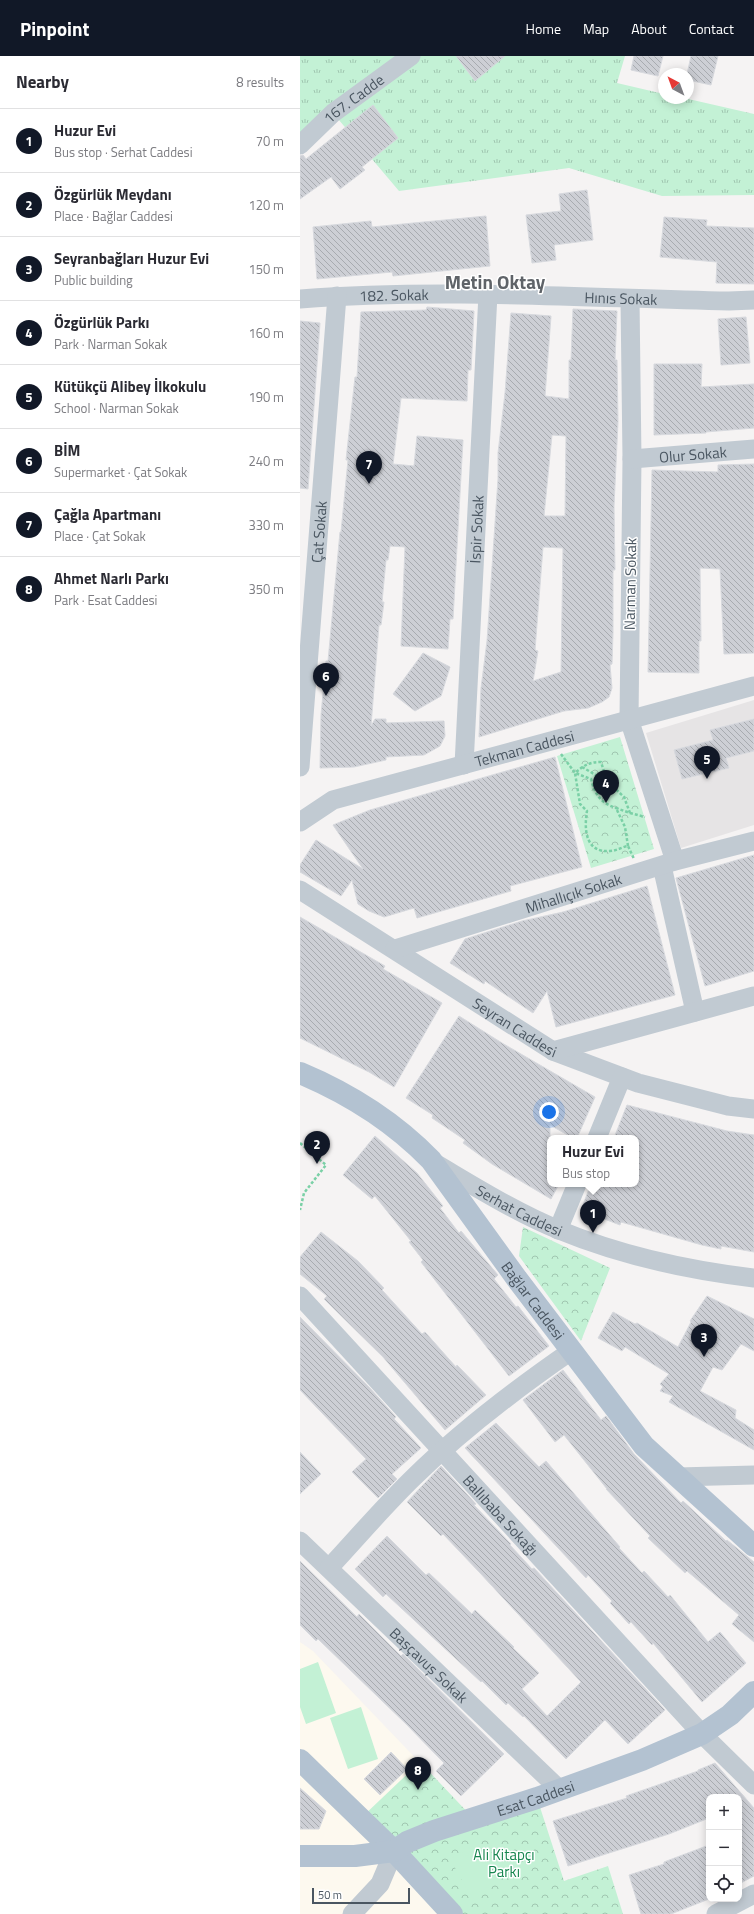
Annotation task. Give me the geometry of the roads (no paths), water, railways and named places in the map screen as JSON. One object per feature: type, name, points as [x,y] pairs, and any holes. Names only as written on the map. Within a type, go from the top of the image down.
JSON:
[{"type":"main road","name":"Bağlar Caddesi","points":[[300,1073],[329,1085],[378,1113],[414,1143],[431,1160],[571,1351],[644,1446],[754,1546]]},
{"type":"main road","name":"Esat Caddesi","points":[[300,1856],[355,1856],[394,1851],[407,1842],[434,1831],[642,1760],[702,1734],[730,1715],[754,1692]]},
{"type":"main road","points":[[300,1760],[394,1851],[452,1914]]},
{"type":"street","name":"167. Cadde","points":[[300,145],[333,113],[410,56]]},
{"type":"street","name":"182. Sokak","points":[[300,299],[337,296],[488,294]]},
{"type":"street","name":"Hınıs Sokak","points":[[488,294],[630,299],[729,301],[754,300]]},
{"type":"street","name":"İspir Sokak","points":[[464,765],[488,294]]},
{"type":"street","name":"Çat Sokak","points":[[300,767],[337,296]]},
{"type":"street","name":"Narman Sokak","points":[[630,299],[632,459],[629,719],[668,864],[695,1012]]},
{"type":"street","name":"Olur Sokak","points":[[632,459],[754,450]]},
{"type":"street","name":"Tekman Caddesi","points":[[300,822],[333,800],[552,742],[629,719],[754,686]]},
{"type":"street","name":"Mihallıçık Sokak","points":[[395,949],[668,864],[754,841]]},
{"type":"street","name":"Seyran Caddesi","points":[[300,890],[395,949],[553,1051],[638,1083],[728,1106],[754,1109]]},
{"type":"street","points":[[553,1051],[754,996]]},
{"type":"street","points":[[598,1135],[622,1077]]},
{"type":"street","name":"Serhat Caddesi","points":[[431,1160],[502,1202],[558,1230],[598,1245],[640,1258],[701,1271],[754,1278]]},
{"type":"street","points":[[558,1230],[577,1187]]},
{"type":"street","name":"Ballıbaba Sokağı","points":[[300,1296],[443,1450],[702,1734],[754,1785]]},
{"type":"street","points":[[329,1568],[413,1478],[443,1450],[533,1377],[571,1351]]},
{"type":"street","points":[[678,1477],[754,1475]]},
{"type":"street","name":"Başçavuş Sokak","points":[[300,1541],[559,1789]]},
{"type":"street","points":[[352,1914],[380,1884],[394,1851]]},
{"type":"street","points":[[716,1914],[754,1894]]},
{"type":"place","name":"Çağla Apartmanı","points":[[369,484]]},
{"type":"place","name":"BİM","points":[[326,696]]},
{"type":"place","name":"Kütükçü Alibey İlkokulu","points":[[707,779]]},
{"type":"place","name":"Özgürlük Parkı","points":[[606,803]]},
{"type":"place","name":"Özgürlük Meydanı","points":[[317,1164]]},
{"type":"place","name":"Huzur Evi","points":[[593,1233]]},
{"type":"place","name":"Seyranbağları Huzur Evi","points":[[704,1357]]},
{"type":"place","name":"Ahmet Narlı Parkı","points":[[418,1790]]},
{"type":"district","name":"Metin Oktay","points":[[495,281]]},
{"type":"park label","name":"Ali Kitapçı Parkı","points":[[504,1862]]}]
